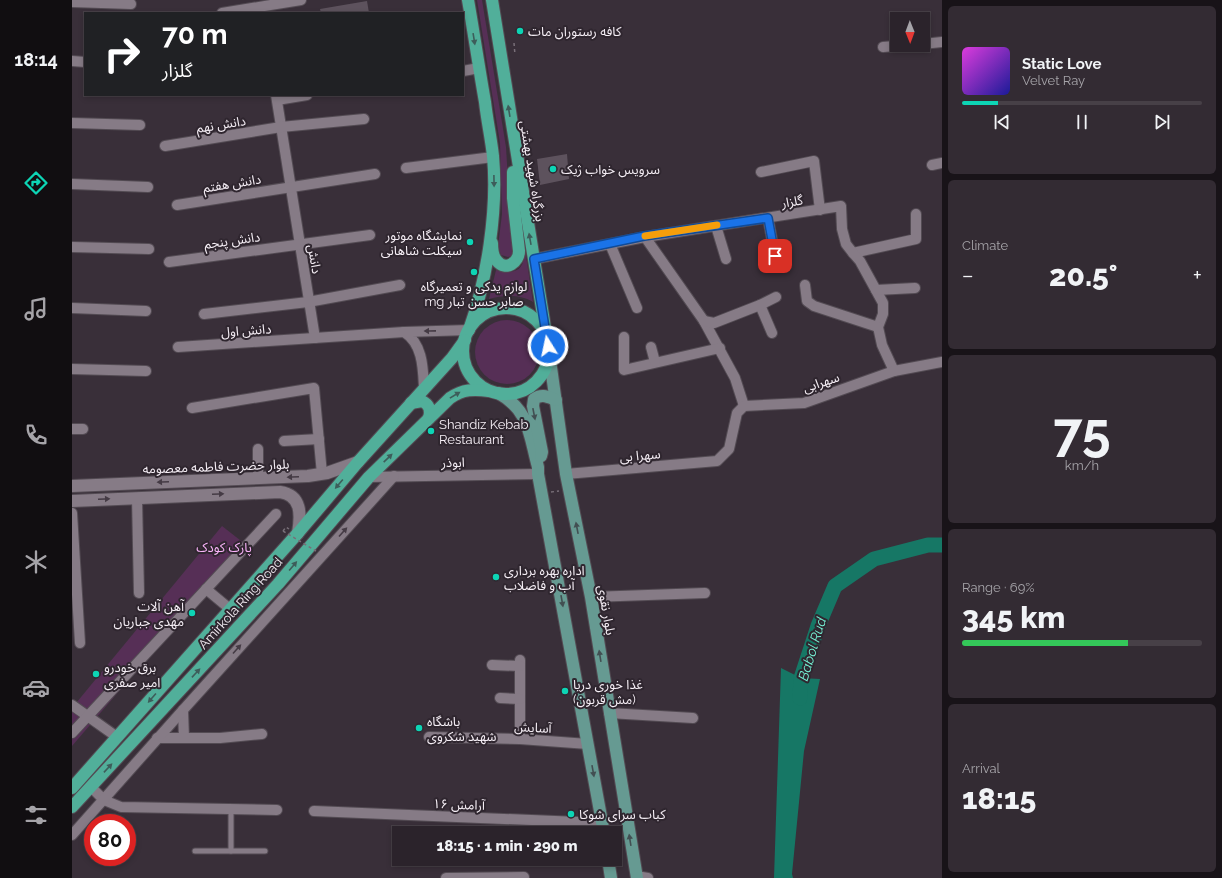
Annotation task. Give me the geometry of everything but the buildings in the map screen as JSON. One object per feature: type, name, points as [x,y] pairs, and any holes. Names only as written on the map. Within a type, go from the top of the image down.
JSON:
[{"type":"highway","points":[[468,0],[493,157],[494,201],[492,247],[496,261],[499,264],[508,266],[515,262],[519,255],[513,198],[512,133]]},
{"type":"highway","name":"بزرگراه شهید بهشتی","points":[[492,0],[512,133],[548,346]]},
{"type":"highway","points":[[467,335],[475,322],[484,315],[494,311],[504,309],[525,313],[534,319],[546,336],[549,356],[542,375],[527,388],[518,392],[508,394],[494,392],[480,386],[473,379],[464,361],[463,350],[467,335],[480,299],[492,229]]},
{"type":"highway","name":"Amirkola Ring Road","points":[[72,788],[298,533],[358,462],[452,358],[467,335]]},
{"type":"highway","name":"Amirkola Ring Road","points":[[72,807],[278,584],[318,548],[369,476],[450,398],[460,391],[472,389],[494,392]]},
{"type":"highway","points":[[411,403],[422,400],[427,403],[430,412],[429,418]]},
{"type":"main road","name":"بلوار نقوی","points":[[548,346],[566,474],[591,597],[609,713],[640,877]]},
{"type":"main road","points":[[494,392],[517,406],[525,419],[538,471],[603,826]]},
{"type":"main road","points":[[538,471],[542,452],[533,406],[534,399],[538,396],[544,395],[556,400]]},
{"type":"main road","name":"بلوار حضرت فاطمه معصومه","points":[[72,486],[322,474],[334,472],[358,462]]},
{"type":"main road","points":[[136,483],[137,498]]},
{"type":"main road","points":[[72,501],[283,492],[290,496],[298,506],[300,516],[298,533]]},
{"type":"main road","points":[[609,866],[611,878]]},
{"type":"street","points":[[228,12],[302,0]]},
{"type":"street","points":[[72,2],[130,4]]},
{"type":"street","points":[[930,43],[942,42]]},
{"type":"street","points":[[883,47],[890,46]]},
{"type":"street","points":[[72,61],[84,62]]},
{"type":"street","points":[[464,71],[479,68]]},
{"type":"street","points":[[276,97],[292,96]]},
{"type":"street","name":"دانش","points":[[276,97],[315,338]]},
{"type":"street","name":"دانش نهم","points":[[165,146],[281,128],[364,119]]},
{"type":"street","points":[[72,123],[140,125]]},
{"type":"street","points":[[406,168],[493,157]]},
{"type":"street","points":[[761,172],[814,161],[820,210]]},
{"type":"street","name":"دانش هفتم","points":[[177,205],[375,174]]},
{"type":"street","points":[[72,184],[148,187]]},
{"type":"street","name":"گلزار","points":[[534,259],[644,236],[841,206],[842,229],[846,244],[853,253]]},
{"type":"street","points":[[894,370],[882,345],[878,327],[883,314],[883,303],[860,261],[853,253],[916,239],[916,214]]},
{"type":"street","points":[[768,218],[775,256]]},
{"type":"street","points":[[716,226],[726,259]]},
{"type":"street","name":"دانش پنجم","points":[[169,262],[370,234]]},
{"type":"street","points":[[644,236],[704,321],[720,348],[735,378],[744,406]]},
{"type":"street","points":[[610,244],[637,308]]},
{"type":"street","points":[[72,247],[149,249]]},
{"type":"street","points":[[204,314],[308,302],[400,285]]},
{"type":"street","points":[[805,285],[807,301],[814,306],[878,327]]},
{"type":"street","points":[[876,290],[916,288]]},
{"type":"street","points":[[704,321],[714,323],[776,297]]},
{"type":"street","points":[[760,305],[772,333]]},
{"type":"street","points":[[72,308],[146,311]]},
{"type":"street","points":[[315,338],[404,332],[467,335]]},
{"type":"street","points":[[404,332],[412,337],[418,349],[422,367],[424,388]]},
{"type":"street","points":[[624,337],[624,370],[720,348]]},
{"type":"street","name":"دانش اول","points":[[178,347],[315,338]]},
{"type":"street","points":[[651,347],[655,362]]},
{"type":"street","name":"سهرابی","points":[[744,406],[804,402],[894,370],[942,362]]},
{"type":"street","points":[[72,369],[146,371]]},
{"type":"street","points":[[192,408],[314,388],[322,474]]},
{"type":"street","name":"سهرا بی","points":[[566,474],[717,461],[729,449],[737,414],[744,406]]},
{"type":"street","points":[[72,429],[84,429]]},
{"type":"street","points":[[284,441],[319,439]]},
{"type":"street","points":[[258,449],[258,478]]},
{"type":"street","name":"ابوذر","points":[[369,476],[538,471]]},
{"type":"street","points":[[72,835],[288,592],[318,548],[394,476]]},
{"type":"street","points":[[137,498],[139,593]]},
{"type":"street","points":[[72,513],[80,643]]},
{"type":"street","points":[[72,733],[276,514]]},
{"type":"street","points":[[278,584],[288,592]]},
{"type":"street","points":[[206,589],[230,610]]},
{"type":"street","points":[[591,597],[704,593]]},
{"type":"street","points":[[492,665],[520,663],[520,739]]},
{"type":"street","points":[[500,698],[520,699]]},
{"type":"street","points":[[72,705],[117,737]]},
{"type":"street","points":[[183,710],[184,738]]},
{"type":"street","points":[[609,713],[693,718]]},
{"type":"street","points":[[158,738],[220,738],[262,734]]},
{"type":"street","name":"آسایش","points":[[428,737],[520,739],[588,744]]},
{"type":"street","points":[[91,787],[104,800],[121,807],[277,810]]},
{"type":"street","name":"آرامش ۱۶","points":[[314,811],[569,826]]},
{"type":"street","points":[[446,878],[524,877]]},
{"type":"lane","points":[[231,809],[231,851]]},
{"type":"lane","points":[[195,851],[265,851]]},
{"type":"path","points":[[514,43],[515,55]]},
{"type":"path","points":[[541,493],[569,489]]},
{"type":"path","points":[[286,527],[283,531],[318,548]]},
{"type":"green space","points":[[477,0],[482,0],[506,147],[514,250],[513,255],[508,257],[501,255],[498,246],[502,214],[500,143]]},
{"type":"green space","points":[[517,203],[533,302],[517,296],[489,299],[496,270],[506,272],[514,271],[521,267],[523,263],[524,257]]},
{"type":"green space","points":[[507,320],[519,322],[530,329],[537,340],[539,352],[537,364],[530,375],[519,382],[507,384],[495,382],[484,375],[477,364],[475,352],[477,340],[484,329],[495,322]]},
{"type":"green space","name":"پارک کودک","points":[[222,526],[245,544],[72,746],[72,708]]},
{"type":"shaded area","points":[[781,668],[801,678],[820,679],[804,751],[792,874],[793,878],[774,878]]},
{"type":"waterway","name":"Babol Rud","points":[[800,698],[801,678],[818,626],[835,586],[874,559],[928,545],[942,545]]},
{"type":"slow traffic","points":[[645,236],[717,225]]},
{"type":"place","name":"کافه رستوران مات","points":[[520,31]]},
{"type":"place","name":"سرویس خواب ژیک","points":[[553,169]]},
{"type":"place","name":"نمایشگاه موتور سیکلت شاهانی","points":[[470,242]]},
{"type":"place","name":"لوازم یدکی و تعمیرگاه mg صابر حسن تبار","points":[[474,272]]},
{"type":"place","name":"Shandiz Kebab Restaurant","points":[[431,431]]},
{"type":"place","name":"اداره بهره برداری آب و فاضلاب","points":[[496,577]]},
{"type":"place","name":"آهن آلات مهدی جباریان","points":[[192,613]]},
{"type":"place","name":"برق خودرو امیر صفری","points":[[96,674]]},
{"type":"place","name":"غذا خوری دریا (مش قربون)","points":[[565,691]]},
{"type":"place","name":"باشگاه شهید شکروی","points":[[419,728]]},
{"type":"place","name":"کباب سرای شوکا","points":[[571,814]]},
{"type":"route","points":[[548,346],[534,259],[644,236],[768,218],[775,256]]}]
